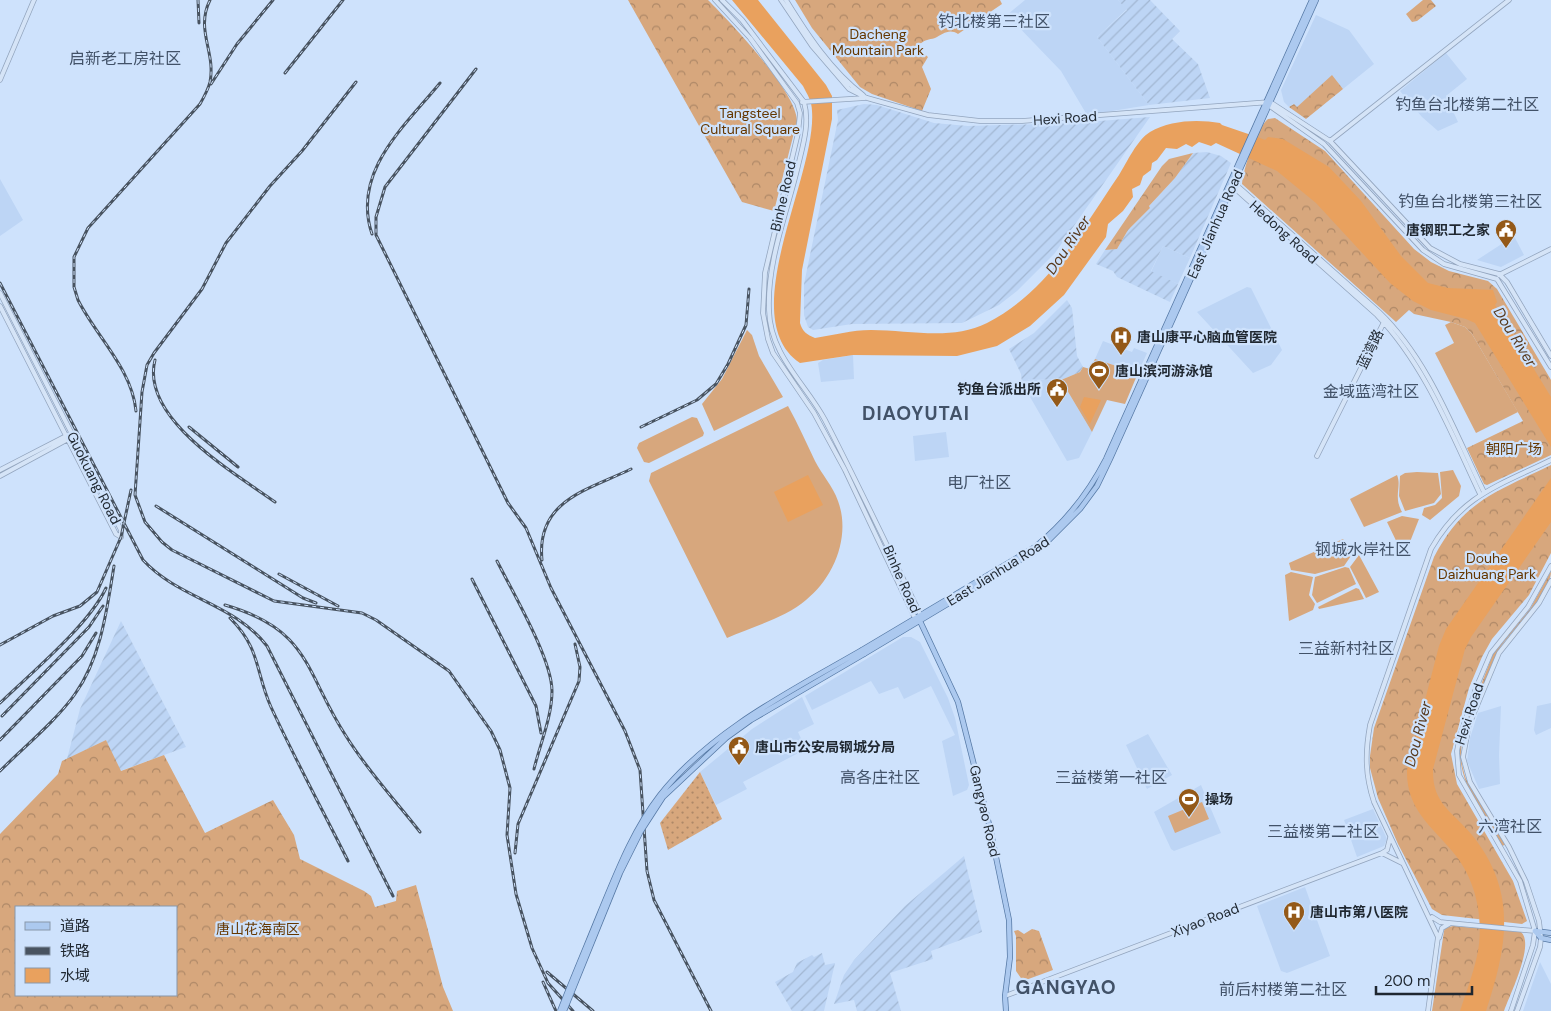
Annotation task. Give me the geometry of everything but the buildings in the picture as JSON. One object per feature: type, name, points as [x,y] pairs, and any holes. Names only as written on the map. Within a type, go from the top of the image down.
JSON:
[{"type":"main road","points":[[0,80],[34,0]]},
{"type":"main road","points":[[715,0],[750,38],[797,103],[867,98]]},
{"type":"main road","points":[[722,0],[748,28],[806,102]]},
{"type":"main road","name":"Hexi Road","points":[[781,0],[812,46],[849,89],[867,98],[943,118],[988,121],[1061,119],[1268,103]]},
{"type":"main road","name":"Hexi Road","points":[[786,0],[816,45],[852,88],[867,98]]},
{"type":"main road","points":[[1268,103],[1314,0]]},
{"type":"main road","points":[[1330,141],[1509,0]]},
{"type":"main road","name":"Binhe Road","points":[[806,102],[807,118],[802,148],[771,270],[768,291],[771,331],[778,350],[815,403],[830,431],[918,617]]},
{"type":"main road","name":"Binhe Road","points":[[797,103],[800,113],[798,133],[765,273],[765,325],[773,353],[822,428],[918,617]]},
{"type":"main road","points":[[1268,103],[1330,141],[1430,248],[1460,264],[1500,274],[1507,282],[1551,356]]},
{"type":"main road","points":[[1268,103],[1324,144],[1423,250],[1444,264],[1497,280],[1551,367]]},
{"type":"main road","name":"East Jianhua Road","points":[[562,1011],[620,873],[641,831],[663,797],[726,738],[751,720],[918,617],[1011,566],[1048,541],[1069,521],[1088,498],[1110,459],[1240,162],[1268,103]]},
{"type":"main road","name":"Hedong Road","points":[[1232,183],[1384,322],[1418,369],[1482,493]]},
{"type":"main road","name":"Hedong Road","points":[[1232,183],[1379,312],[1396,330],[1433,387],[1482,493]]},
{"type":"main road","points":[[1497,280],[1500,274],[1551,249]]},
{"type":"main road","name":"Guokuang Road","points":[[0,293],[121,530],[121,537],[116,534],[0,306]]},
{"type":"main road","name":"蓝湾路","points":[[1317,456],[1384,322]]},
{"type":"main road","points":[[0,476],[73,434]]},
{"type":"main road","points":[[0,470],[68,438]]},
{"type":"main road","points":[[1438,940],[1428,912],[1390,836],[1368,783],[1366,746],[1370,725],[1431,548],[1457,511],[1482,493],[1551,460]]},
{"type":"main road","name":"Hexi Road","points":[[1511,1011],[1533,945],[1535,931],[1520,881],[1459,775],[1457,751],[1469,710],[1491,653],[1528,608],[1551,566]]},
{"type":"main road","name":"Hexi Road","points":[[1517,1011],[1542,938],[1541,931],[1531,894],[1518,863],[1470,782],[1464,768],[1464,742],[1499,653],[1535,609],[1551,581]]},
{"type":"main road","name":"Gangyao Road","points":[[918,617],[958,702],[990,828],[1008,920],[1010,957],[1005,996],[1006,1011]]},
{"type":"main road","points":[[1469,710],[1475,710]]},
{"type":"main road","points":[[1390,836],[1387,850],[1382,853],[1404,865]]},
{"type":"main road","name":"Xiyao Road","points":[[1005,996],[1382,853]]},
{"type":"main road","points":[[1428,912],[1434,919],[1449,923],[1551,933]]},
{"type":"main road","points":[[1428,1011],[1438,940],[1442,928],[1449,923]]},
{"type":"main road","points":[[1535,931],[1542,938],[1551,940]]},
{"type":"shaded area","points":[[1025,0],[1118,0],[1127,9],[1097,37],[1149,105],[1087,115],[1061,71],[1007,15]]},
{"type":"shaded area","points":[[1118,0],[1150,0],[1180,31],[1172,39],[1198,64],[1210,98],[1149,105],[1097,37],[1127,10]]},
{"type":"shaded area","points":[[1316,15],[1349,30],[1374,64],[1343,89],[1332,76],[1297,107],[1293,104],[1289,107],[1284,102],[1281,90]]},
{"type":"shaded area","points":[[1446,53],[1467,79],[1446,96],[1458,122],[1438,131],[1422,117],[1400,91]]},
{"type":"shaded area","points":[[864,104],[877,105],[934,123],[968,126],[1074,123],[1150,117],[1055,253],[1017,291],[999,305],[962,323],[852,324],[813,330],[808,327],[804,315],[804,284],[838,120],[837,110]]},
{"type":"shaded area","points":[[1207,152],[1221,156],[1231,163],[1190,258],[1163,246],[1151,271],[1178,284],[1170,302],[1117,277],[1113,271],[1096,264],[1105,250],[1117,249],[1128,230],[1150,208],[1149,206],[1175,178],[1193,153]]},
{"type":"shaded area","points":[[0,179],[23,220],[0,236]]},
{"type":"shaded area","name":"唐钢职工之家","points":[[1514,236],[1524,255],[1501,267],[1477,260]]},
{"type":"shaded area","points":[[1163,246],[1190,258],[1178,284],[1151,272]]},
{"type":"shaded area","points":[[1247,287],[1251,288],[1282,350],[1271,365],[1253,373],[1197,312]]},
{"type":"shaded area","points":[[1067,300],[1072,308],[1077,356],[1083,367],[1080,372],[1061,380],[1030,379],[1022,383],[1021,374],[1009,349],[1034,333]]},
{"type":"shaded area","name":"唐山康平心脑血管医院","points":[[1103,341],[1132,352],[1134,348],[1147,353],[1138,373],[1095,359]]},
{"type":"shaded area","points":[[853,355],[854,379],[821,382],[818,363],[823,360]]},
{"type":"shaded area","name":"钓鱼台派出所","points":[[1030,379],[1061,380],[1092,432],[1079,458],[1067,461],[1022,383]]},
{"type":"shaded area","points":[[946,432],[949,457],[915,461],[913,436]]},
{"type":"shaded area","points":[[121,621],[186,747],[120,771],[106,740],[67,759],[80,709]]},
{"type":"shaded area","points":[[903,637],[911,637],[920,642],[948,698],[955,718],[969,785],[967,790],[953,796],[942,741],[955,735],[931,686],[904,699],[898,687],[879,694],[871,681],[812,710],[805,696]]},
{"type":"shaded area","points":[[802,697],[814,724],[798,732],[806,749],[743,782],[747,789],[716,805],[700,772],[752,729]]},
{"type":"shaded area","points":[[1551,703],[1551,728],[1536,735],[1534,730],[1537,706]]},
{"type":"shaded area","points":[[1501,706],[1500,784],[1479,789],[1467,761],[1470,738],[1478,713]]},
{"type":"shaded area","points":[[1148,734],[1172,775],[1147,789],[1126,745]]},
{"type":"shaded area","points":[[1201,785],[1221,833],[1174,851],[1171,849],[1154,812]]},
{"type":"shaded area","points":[[1373,809],[1387,839],[1384,846],[1357,857],[1344,820]]},
{"type":"shaded area","points":[[964,856],[982,932],[931,951],[933,959],[890,973],[901,1011],[857,1011],[854,1000],[834,1004],[844,975],[854,960],[905,906]]},
{"type":"shaded area","name":"唐山市第八医院","points":[[1305,887],[1330,956],[1287,973],[1281,971],[1257,906]]},
{"type":"shaded area","points":[[822,953],[825,965],[835,963],[824,1011],[792,1011],[775,982],[793,972],[797,963],[812,955],[814,957]]},
{"type":"shaded area","points":[[1540,962],[1551,984],[1551,1011],[1523,1011]]},
{"type":"green space","name":"Tangsteel Cultural Square","points":[[628,0],[708,0],[746,40],[775,76],[794,108],[797,121],[774,211],[742,202]]},
{"type":"green space","name":"Dacheng Mountain Park","points":[[795,0],[1000,0],[1002,4],[958,34],[946,32],[920,44],[921,51],[928,57],[922,67],[931,89],[922,111],[872,94],[860,87],[812,28]]},
{"type":"green space","points":[[1423,0],[1431,0],[1436,6],[1417,21],[1412,22],[1406,14]]},
{"type":"green space","points":[[1332,75],[1343,89],[1306,119],[1289,107],[1294,104],[1297,107]]},
{"type":"green space","name":"朝阳广场","points":[[1275,118],[1325,151],[1414,249],[1431,262],[1449,271],[1488,281],[1497,289],[1551,380],[1551,455],[1487,485],[1484,484],[1467,448],[1523,421],[1472,334],[1465,327],[1414,314],[1409,310],[1396,322],[1242,184],[1248,159],[1259,131],[1268,119]]},
{"type":"green space","points":[[1193,153],[1175,178],[1149,206],[1150,208],[1128,230],[1117,249],[1105,250],[1162,166],[1169,159]]},
{"type":"green space","points":[[1451,322],[1465,327],[1472,334],[1518,412],[1476,433],[1435,353],[1454,343],[1445,325]]},
{"type":"green space","points":[[747,330],[752,335],[759,356],[783,397],[714,431],[702,404],[722,379]]},
{"type":"green space","name":"唐山滨河游泳馆","points":[[1095,359],[1138,373],[1125,404],[1107,400],[1092,432],[1061,380],[1080,372],[1083,367],[1090,369]]},
{"type":"green space","points":[[788,406],[815,461],[838,501],[842,514],[841,542],[832,568],[825,580],[806,600],[778,617],[727,638],[649,481],[651,473]]},
{"type":"green space","points":[[692,417],[697,418],[704,433],[703,436],[649,463],[644,462],[637,448],[639,443]]},
{"type":"green space","name":"Douhe Daizhuang Park","points":[[1551,465],[1551,553],[1529,595],[1492,639],[1482,657],[1469,688],[1451,754],[1457,784],[1513,881],[1527,921],[1522,924],[1442,915],[1432,909],[1398,844],[1378,798],[1370,768],[1374,728],[1434,557],[1445,538],[1457,522],[1483,500]]},
{"type":"green space","points":[[1453,470],[1461,486],[1459,496],[1430,520],[1422,515],[1424,508],[1435,505],[1442,498],[1440,472]]},
{"type":"green space","points":[[1405,473],[1438,473],[1441,494],[1434,503],[1405,511],[1399,496],[1400,476]]},
{"type":"green space","points":[[1397,475],[1399,484],[1398,501],[1402,512],[1364,527],[1350,499]]},
{"type":"green space","points":[[1402,516],[1419,519],[1404,557],[1387,522]]},
{"type":"green space","points":[[1343,539],[1353,553],[1344,566],[1315,574],[1291,570],[1289,563]]},
{"type":"green space","points":[[1359,555],[1379,592],[1366,598],[1350,567]]},
{"type":"green space","points":[[1345,567],[1349,568],[1356,584],[1317,603],[1312,595],[1315,577]]},
{"type":"green space","points":[[1551,571],[1545,590],[1539,600],[1497,652],[1480,695],[1472,708],[1493,654],[1530,609]]},
{"type":"green space","points":[[1291,572],[1313,577],[1309,595],[1315,604],[1313,610],[1289,621],[1285,575]]},
{"type":"green space","points":[[1356,588],[1359,589],[1364,599],[1319,609],[1318,607]]},
{"type":"green space","points":[[1471,712],[1462,742],[1461,758],[1463,768],[1466,779],[1505,845],[1501,846],[1473,798],[1466,782],[1461,765],[1460,747],[1463,730]]},
{"type":"green space","name":"唐山花海南区","points":[[106,740],[121,771],[164,755],[205,833],[273,800],[294,835],[300,859],[364,891],[371,896],[375,907],[396,901],[397,891],[416,885],[443,987],[453,1011],[0,1011],[0,834],[58,774],[62,761]]},
{"type":"green space","points":[[700,772],[722,819],[668,850],[660,823]]},
{"type":"green space","name":"操场","points":[[1202,802],[1209,819],[1175,833],[1168,816]]},
{"type":"green space","points":[[1453,926],[1521,932],[1525,938],[1520,970],[1504,1011],[1432,1011],[1444,931],[1445,928]]},
{"type":"green space","points":[[1032,929],[1039,931],[1053,970],[1023,981],[1016,971],[1016,936],[1014,931],[1018,930],[1024,934]]},
{"type":"water","points":[[732,0],[758,0],[826,85],[832,96],[832,119],[802,270],[800,323],[810,336],[815,338],[871,330],[930,333],[959,332],[987,323],[1009,310],[1046,277],[1077,237],[1145,136],[1158,128],[1175,123],[1203,121],[1220,123],[1265,140],[1268,137],[1283,139],[1329,167],[1361,201],[1401,256],[1428,283],[1448,288],[1493,290],[1497,302],[1495,305],[1551,397],[1551,447],[1475,323],[1431,310],[1413,301],[1390,283],[1316,203],[1277,171],[1216,143],[1211,146],[1199,142],[1192,147],[1186,144],[1177,149],[1166,148],[1157,160],[1152,163],[1151,170],[1143,176],[1140,185],[1132,189],[1133,197],[1123,211],[1108,224],[1106,237],[1064,295],[1030,326],[997,346],[957,356],[853,355],[800,363],[781,342],[774,314],[776,281],[783,244],[810,139],[811,104],[803,86]]},
{"type":"water","points":[[1084,397],[1101,400],[1090,424],[1080,407]]},
{"type":"water","points":[[808,475],[823,505],[788,522],[774,492]]},
{"type":"water","name":"Dou River","points":[[1551,478],[1551,522],[1471,637],[1465,649],[1433,769],[1436,791],[1440,799],[1472,835],[1487,856],[1497,878],[1502,899],[1504,920],[1503,942],[1499,965],[1486,1011],[1460,1011],[1477,956],[1480,928],[1476,900],[1473,887],[1460,862],[1428,824],[1415,805],[1408,783],[1407,770],[1439,646],[1446,629]]},
{"type":"railway","points":[[198,0],[199,23]]},
{"type":"railway","points":[[136,411],[128,381],[121,367],[78,300],[74,287],[74,257],[88,228],[200,104],[210,82],[211,71],[205,31],[206,11],[210,0]]},
{"type":"railway","points":[[211,84],[237,44],[273,0]]},
{"type":"railway","points":[[285,73],[343,0]]},
{"type":"railway","points":[[476,69],[385,187],[376,217],[376,235],[508,503],[526,528],[551,588],[625,731],[640,770],[647,871],[654,900],[711,1011]]},
{"type":"railway","points":[[356,82],[302,151],[270,186],[226,243],[202,289],[147,365],[142,392],[135,495],[145,522],[162,542],[172,550],[274,601],[362,613],[376,620],[449,671],[491,731],[500,750],[510,788],[507,835],[516,894],[532,948],[548,983],[573,1011]]},
{"type":"railway","points":[[372,234],[367,211],[369,190],[375,170],[385,151],[398,133],[440,83]]},
{"type":"railway","points":[[0,283],[143,560],[173,584],[239,620],[267,646],[393,896]]},
{"type":"railway","points":[[641,427],[697,400],[716,384],[728,364],[746,325],[749,289]]},
{"type":"railway","points":[[155,360],[154,382],[162,403],[176,423],[215,460],[275,502]]},
{"type":"railway","points":[[189,427],[238,467]]},
{"type":"railway","points":[[542,560],[542,540],[547,523],[556,510],[582,491],[631,469]]},
{"type":"railway","points":[[0,645],[53,616],[80,606],[97,592],[121,537],[131,490]]},
{"type":"railway","points":[[156,506],[303,598],[316,603]]},
{"type":"railway","points":[[497,561],[539,644],[550,677],[552,691],[550,711],[534,769]]},
{"type":"railway","points":[[0,771],[59,714],[84,680],[102,633],[114,566]]},
{"type":"railway","points":[[279,574],[338,606]]},
{"type":"railway","points":[[472,579],[536,706],[541,733]]},
{"type":"railway","points":[[0,703],[73,633],[98,602],[106,588]]},
{"type":"railway","points":[[225,605],[253,615],[274,627],[290,640],[312,673],[332,713],[354,749],[420,832]]},
{"type":"railway","points":[[2,716],[89,627],[103,606]]},
{"type":"railway","points":[[230,618],[240,629],[252,650],[271,707],[348,861]]},
{"type":"railway","points":[[0,740],[82,656],[96,633]]},
{"type":"railway","points":[[515,853],[518,824],[579,681],[580,667],[575,644]]},
{"type":"railway","points":[[547,972],[593,1011]]},
{"type":"railway","points":[[543,982],[556,1011]]},
{"type":"place","name":"唐钢职工之家","points":[[1506,249]]},
{"type":"place","name":"唐山康平心脑血管医院","points":[[1121,356]]},
{"type":"place","name":"唐山滨河游泳馆","points":[[1099,390]]},
{"type":"place","name":"钓鱼台派出所","points":[[1057,408]]},
{"type":"place","name":"唐山市公安局钢城分局","points":[[739,766]]},
{"type":"place","name":"操场","points":[[1189,818]]},
{"type":"place","name":"唐山市第八医院","points":[[1294,931]]},
{"type":"district","name":"钓北楼第三社区","points":[[994,21]]},
{"type":"district","name":"启新老工房社区","points":[[125,58]]},
{"type":"district","name":"钓鱼台北楼第二社区","points":[[1467,104]]},
{"type":"district","name":"钓鱼台北楼第三社区","points":[[1470,201]]},
{"type":"district","name":"金域蓝湾社区","points":[[1371,391]]},
{"type":"district","name":"DIAOYUTAI","points":[[916,413]]},
{"type":"district","name":"电厂社区","points":[[979,482]]},
{"type":"district","name":"钢城水岸社区","points":[[1363,549]]},
{"type":"district","name":"三益新村社区","points":[[1346,648]]},
{"type":"district","name":"高各庄社区","points":[[880,777]]},
{"type":"district","name":"三益楼第一社区","points":[[1111,777]]},
{"type":"district","name":"六湾社区","points":[[1510,826]]},
{"type":"district","name":"三益楼第二社区","points":[[1323,831]]},
{"type":"district","name":"GANGYAO","points":[[1066,987]]},
{"type":"district","name":"前后村楼第二社区","points":[[1283,989]]}]
